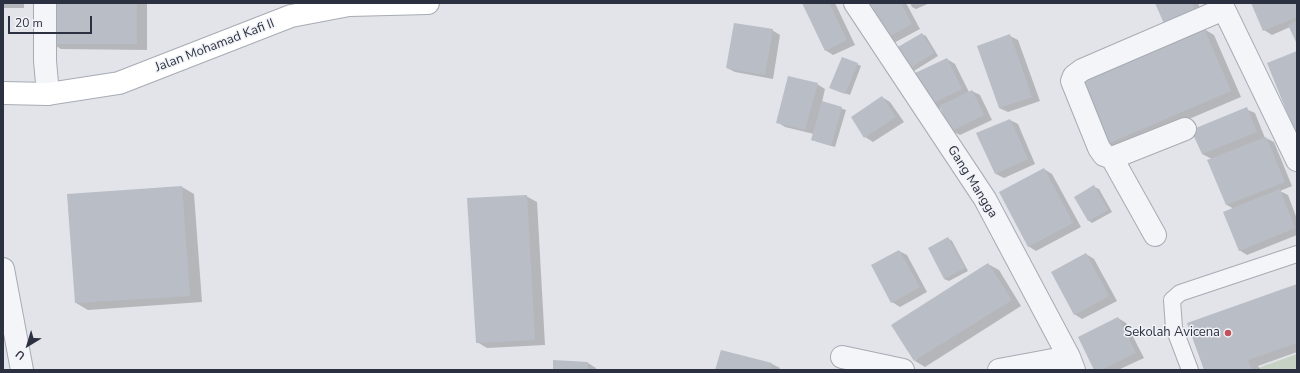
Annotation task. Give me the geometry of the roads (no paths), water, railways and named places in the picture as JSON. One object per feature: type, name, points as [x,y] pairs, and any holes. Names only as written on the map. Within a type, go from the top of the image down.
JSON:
[{"type":"main road","name":"Jalan Mohamad Kafi II","points":[[3,93],[48,94],[119,83],[291,16],[349,5],[428,3]]},
{"type":"street","points":[[45,3],[45,61],[48,94]]},
{"type":"street","name":"Gang Mangga","points":[[855,3],[985,199],[1072,364]]},
{"type":"street","points":[[1155,234],[1112,158],[1104,155],[1099,148],[1072,81],[1074,76],[1079,71],[1223,6],[1297,160]]},
{"type":"street","points":[[1112,158],[1186,129]]},
{"type":"street","points":[[3,269],[22,370]]},
{"type":"street","points":[[842,356],[903,370]]},
{"type":"street","points":[[999,370],[1072,364]]},
{"type":"lane","points":[[1190,370],[1174,328],[1172,300],[1180,293],[1297,254]]},
{"type":"place","name":"Sekolah Avicena","points":[[1228,333]]}]
